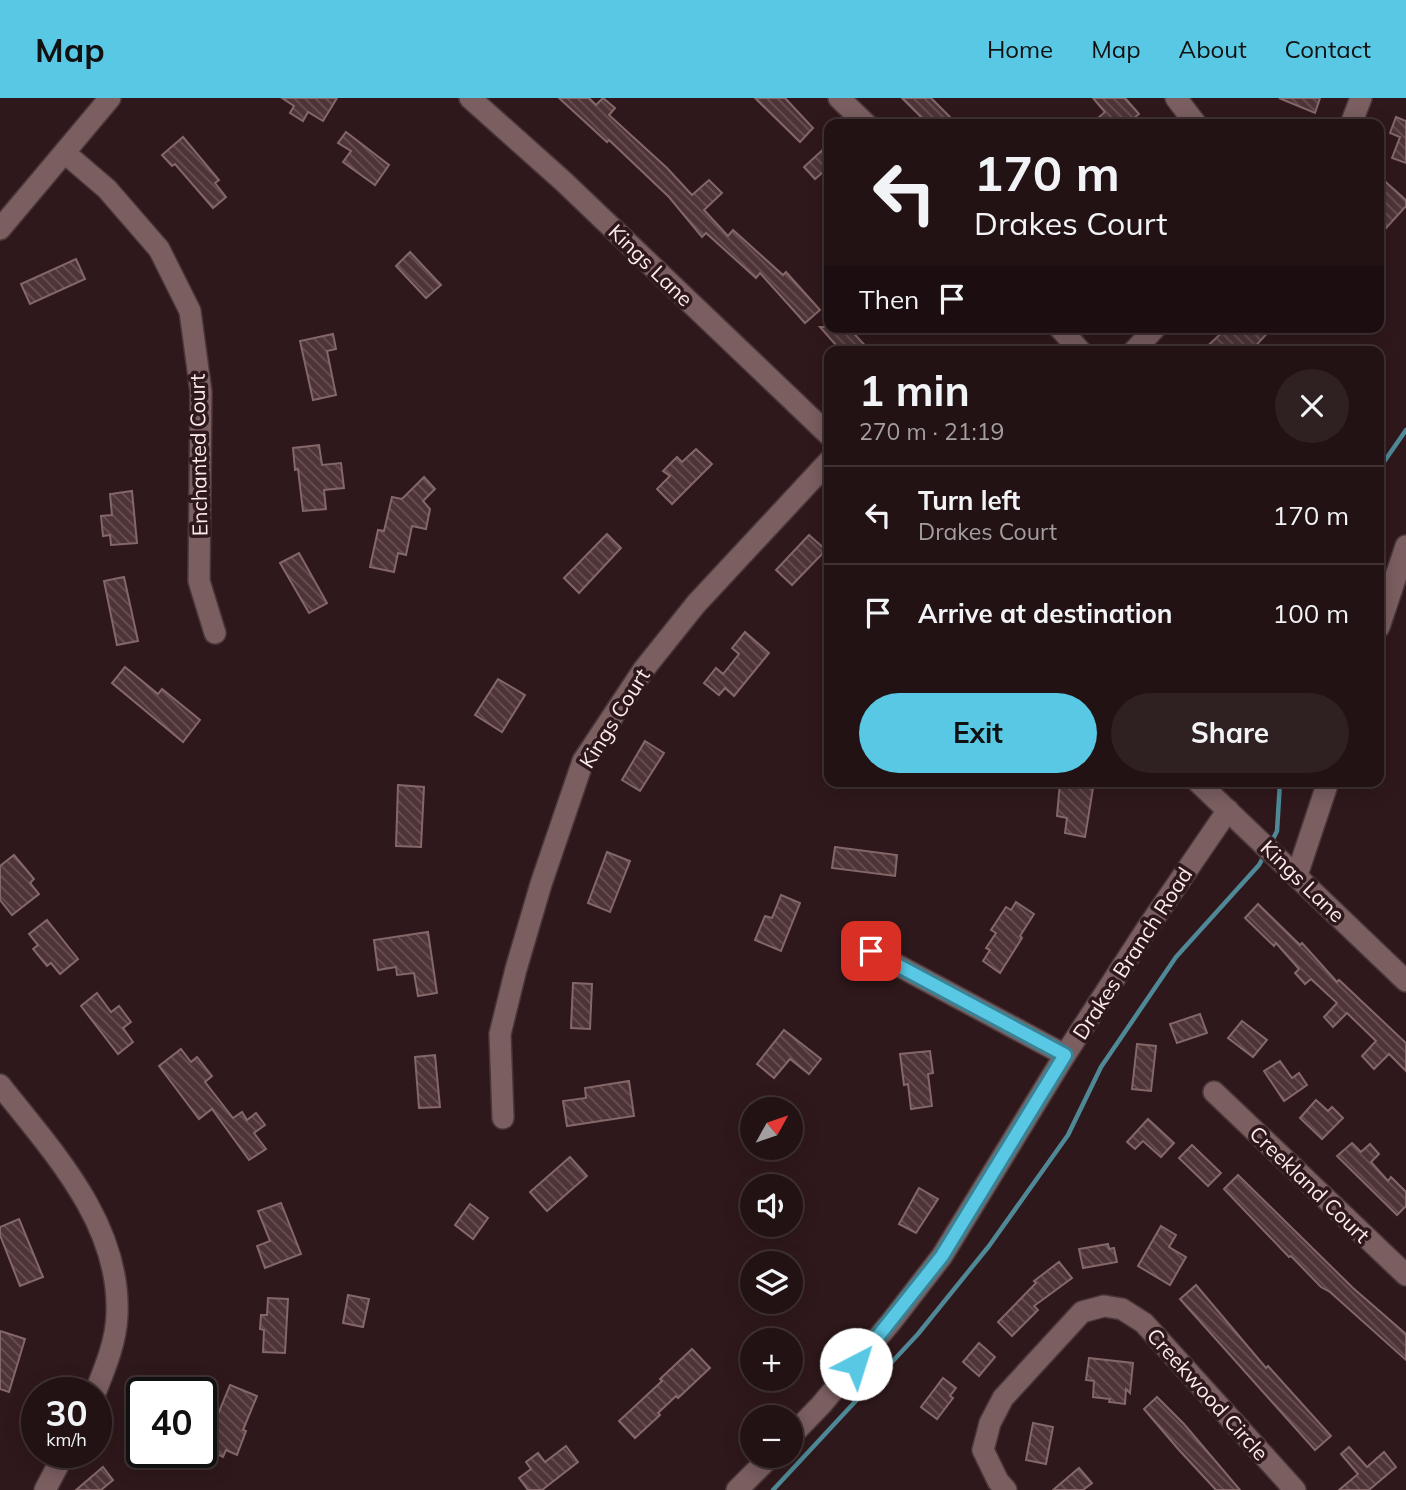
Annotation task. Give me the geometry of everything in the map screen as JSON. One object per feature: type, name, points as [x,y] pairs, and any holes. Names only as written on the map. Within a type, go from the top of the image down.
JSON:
[{"type":"street","points":[[0,229],[110,98]]},
{"type":"street","name":"Kings Lane","points":[[470,98],[562,181],[824,430]]},
{"type":"street","points":[[839,98],[861,119]]},
{"type":"street","points":[[1176,98],[1192,119]]},
{"type":"street","points":[[1353,119],[1361,98]]},
{"type":"street","name":"Enchanted Court","points":[[65,153],[107,188],[159,249],[190,311],[201,392],[199,580],[215,633]]},
{"type":"street","points":[[1139,346],[1150,333]]},
{"type":"street","name":"Kings Court","points":[[503,1118],[500,1034],[541,884],[583,761],[643,669],[696,604],[824,466]]},
{"type":"street","points":[[1384,612],[1406,546]]},
{"type":"street","name":"Kings Lane","points":[[1203,787],[1406,981]]},
{"type":"street","points":[[1297,875],[1326,787]]},
{"type":"street","name":"Drakes Branch Road","points":[[803,1423],[830,1395],[942,1256],[1065,1055],[1228,810]]},
{"type":"street","points":[[871,951],[1065,1055]]},
{"type":"street","points":[[0,1085],[49,1146],[102,1229],[115,1270],[117,1317],[108,1360],[101,1377]]},
{"type":"street","name":"Creekland Court","points":[[1214,1092],[1406,1275]]},
{"type":"street","name":"Creekwood Circle","points":[[1006,1490],[998,1481],[983,1450],[990,1423],[1003,1398],[1082,1312],[1104,1306],[1122,1309],[1144,1323],[1295,1490]]},
{"type":"street","points":[[45,1490],[57,1468]]},
{"type":"street","points":[[737,1490],[759,1468]]},
{"type":"building","points":[[282,98],[337,98],[323,121],[308,112],[303,121],[290,113],[294,106]]},
{"type":"building","points":[[559,98],[589,98],[596,105],[603,98],[615,108],[609,115],[692,195],[709,180],[722,193],[704,210],[728,236],[733,230],[783,275],[786,272],[820,310],[805,323],[760,273],[756,278],[706,233],[702,237],[669,197],[609,140],[607,142]]},
{"type":"building","points":[[755,98],[785,98],[813,128],[800,142]]},
{"type":"building","points":[[902,98],[931,98],[952,119],[923,119]]},
{"type":"building","points":[[1093,98],[1125,98],[1139,114],[1133,119],[1097,119],[1105,112]]},
{"type":"building","points":[[1279,98],[1320,98],[1315,113]]},
{"type":"building","points":[[1396,117],[1406,121],[1406,163],[1392,158],[1400,137],[1390,133]]},
{"type":"building","points":[[346,132],[389,165],[375,185],[343,162],[351,151],[338,143]]},
{"type":"building","points":[[183,137],[219,180],[215,183],[226,197],[213,208],[175,164],[172,166],[162,155]]},
{"type":"building","points":[[824,149],[824,171],[815,179],[804,167]]},
{"type":"building","points":[[1384,180],[1406,200],[1406,206],[1384,230]]},
{"type":"building","points":[[410,252],[441,285],[426,298],[396,266]]},
{"type":"building","points":[[76,259],[85,279],[30,304],[21,284]]},
{"type":"building","points":[[825,333],[854,333],[865,346],[837,346]]},
{"type":"building","points":[[1222,333],[1267,333],[1256,346],[1207,346]]},
{"type":"building","points":[[333,334],[336,349],[327,351],[336,395],[313,400],[300,341]]},
{"type":"building","points":[[319,445],[322,465],[341,463],[344,488],[324,490],[326,509],[303,511],[293,448]]},
{"type":"building","points":[[696,449],[712,464],[672,504],[657,489],[670,476],[663,471],[677,457],[682,462]]},
{"type":"building","points":[[424,477],[435,489],[423,501],[430,509],[426,529],[412,526],[406,555],[398,553],[394,572],[370,567],[378,530],[384,531],[392,497],[402,499]]},
{"type":"building","points":[[132,491],[137,543],[111,545],[110,535],[103,536],[101,516],[112,515],[110,494]]},
{"type":"building","points":[[607,534],[621,548],[579,593],[564,578]]},
{"type":"building","points":[[809,535],[824,548],[824,552],[792,585],[776,570]]},
{"type":"building","points":[[299,553],[327,603],[309,613],[280,563]]},
{"type":"building","points":[[124,577],[138,641],[117,645],[104,581]]},
{"type":"building","points":[[745,632],[769,653],[734,696],[725,688],[719,695],[704,683],[716,668],[723,674],[739,654],[732,648]]},
{"type":"building","points":[[125,667],[158,694],[162,689],[200,720],[183,742],[112,683]]},
{"type":"building","points":[[498,679],[525,695],[502,732],[475,715]]},
{"type":"building","points":[[645,741],[664,753],[640,791],[622,780]]},
{"type":"building","points":[[398,785],[424,787],[421,847],[396,846]]},
{"type":"building","points":[[1060,787],[1093,787],[1085,837],[1065,833],[1067,818],[1057,816]]},
{"type":"building","points":[[835,847],[897,855],[895,876],[832,868]]},
{"type":"building","points":[[607,852],[630,861],[610,912],[588,903]]},
{"type":"building","points":[[14,855],[34,879],[30,883],[39,894],[12,915],[0,900],[0,866]]},
{"type":"building","points":[[781,895],[800,903],[781,951],[755,940],[765,916],[772,918]]},
{"type":"building","points":[[1016,902],[1034,914],[1000,973],[983,961],[990,950],[986,948],[996,933],[991,930],[1006,907],[1011,910]]},
{"type":"building","points":[[1258,904],[1300,945],[1302,943],[1337,982],[1339,980],[1406,1043],[1406,1071],[1389,1054],[1374,1069],[1362,1056],[1376,1041],[1347,1013],[1333,1027],[1324,1017],[1337,1003],[1311,979],[1305,984],[1295,973],[1299,969],[1276,943],[1274,946],[1245,918]]},
{"type":"building","points":[[47,920],[78,959],[60,974],[51,963],[47,966],[33,949],[38,945],[29,934]]},
{"type":"building","points":[[428,932],[437,993],[418,996],[414,973],[397,975],[396,967],[378,970],[374,940]]},
{"type":"building","points":[[573,983],[592,984],[590,1029],[571,1028]]},
{"type":"building","points":[[97,993],[111,1012],[119,1006],[131,1022],[123,1028],[133,1042],[118,1054],[81,1006]]},
{"type":"building","points":[[1200,1014],[1207,1033],[1177,1043],[1170,1024]]},
{"type":"building","points":[[1242,1021],[1267,1040],[1253,1057],[1228,1038]]},
{"type":"building","points":[[784,1030],[821,1059],[809,1074],[790,1059],[774,1078],[757,1064]]},
{"type":"building","points":[[1137,1044],[1156,1046],[1151,1091],[1132,1089]]},
{"type":"building","points":[[181,1049],[191,1062],[197,1057],[212,1076],[205,1082],[233,1118],[242,1112],[247,1120],[256,1113],[265,1125],[254,1133],[266,1149],[249,1160],[212,1109],[199,1119],[159,1066]]},
{"type":"building","points":[[930,1051],[933,1073],[928,1074],[932,1106],[911,1109],[908,1084],[904,1085],[900,1054]]},
{"type":"building","points":[[435,1055],[440,1107],[419,1108],[415,1057]]},
{"type":"building","points":[[1280,1061],[1292,1078],[1299,1073],[1307,1085],[1284,1101],[1264,1071]]},
{"type":"building","points":[[629,1081],[634,1116],[567,1126],[563,1101],[586,1098],[585,1088]]},
{"type":"building","points":[[1316,1100],[1328,1111],[1332,1107],[1343,1118],[1322,1139],[1300,1118]]},
{"type":"building","points":[[1148,1119],[1174,1143],[1161,1157],[1143,1141],[1135,1149],[1127,1142]]},
{"type":"building","points":[[1352,1143],[1361,1152],[1370,1144],[1379,1154],[1371,1162],[1388,1181],[1391,1177],[1406,1192],[1406,1206],[1397,1215],[1337,1156]]},
{"type":"building","points":[[1192,1145],[1221,1173],[1208,1186],[1179,1158]]},
{"type":"building","points":[[570,1157],[587,1176],[547,1211],[530,1192]]},
{"type":"building","points":[[1238,1175],[1353,1288],[1406,1334],[1406,1360],[1289,1257],[1224,1189]]},
{"type":"building","points":[[919,1188],[938,1199],[916,1233],[899,1224]]},
{"type":"building","points":[[281,1203],[301,1254],[265,1268],[257,1246],[270,1241],[258,1211]]},
{"type":"building","points":[[470,1204],[488,1218],[473,1239],[455,1225]]},
{"type":"building","points":[[19,1219],[43,1277],[20,1286],[0,1235],[0,1227]]},
{"type":"building","points":[[1161,1226],[1176,1235],[1169,1247],[1186,1257],[1170,1285],[1138,1266]]},
{"type":"building","points":[[1108,1244],[1109,1249],[1114,1248],[1117,1262],[1083,1268],[1079,1249]]},
{"type":"building","points":[[1059,1262],[1072,1278],[1034,1306],[1038,1310],[1012,1336],[998,1322],[1036,1283],[1034,1281]]},
{"type":"building","points":[[1196,1285],[1266,1368],[1268,1366],[1331,1436],[1315,1450],[1180,1299]]},
{"type":"building","points":[[348,1295],[369,1299],[363,1327],[343,1323]]},
{"type":"building","points":[[268,1298],[288,1299],[285,1353],[263,1352],[264,1330],[260,1329],[261,1315],[267,1315]]},
{"type":"building","points":[[0,1331],[25,1339],[9,1392],[0,1389]]},
{"type":"building","points":[[979,1343],[995,1357],[979,1376],[963,1362]]},
{"type":"building","points":[[692,1349],[710,1368],[678,1398],[676,1396],[635,1438],[619,1421]]},
{"type":"building","points":[[1089,1358],[1133,1363],[1130,1393],[1126,1389],[1125,1404],[1093,1397],[1094,1381],[1086,1380]]},
{"type":"building","points":[[943,1378],[956,1388],[950,1396],[953,1398],[937,1419],[921,1407]]},
{"type":"building","points":[[230,1385],[257,1396],[243,1430],[246,1431],[237,1455],[226,1450],[223,1457],[217,1454],[217,1416]]},
{"type":"building","points":[[1157,1397],[1184,1424],[1240,1490],[1216,1490],[1179,1450],[1144,1409]]},
{"type":"building","points":[[1033,1423],[1053,1427],[1046,1464],[1026,1460]]},
{"type":"building","points":[[566,1446],[578,1462],[542,1490],[528,1490],[519,1478],[531,1469],[526,1462],[538,1453],[545,1462]]},
{"type":"building","points":[[1349,1447],[1367,1467],[1384,1452],[1396,1467],[1369,1490],[1339,1490],[1358,1474],[1341,1454]]},
{"type":"building","points":[[102,1468],[113,1480],[101,1490],[76,1490]]},
{"type":"building","points":[[1079,1468],[1092,1483],[1083,1490],[1053,1490]]},
{"type":"waterway","points":[[1384,462],[1406,430]]},
{"type":"waterway","points":[[1271,843],[1277,831],[1280,787]]},
{"type":"waterway","points":[[773,1490],[918,1334],[989,1246],[1068,1135],[1101,1067],[1176,957],[1259,865],[1265,854]]},
{"type":"route","points":[[856,1364],[942,1256],[1065,1055],[871,951]]}]
